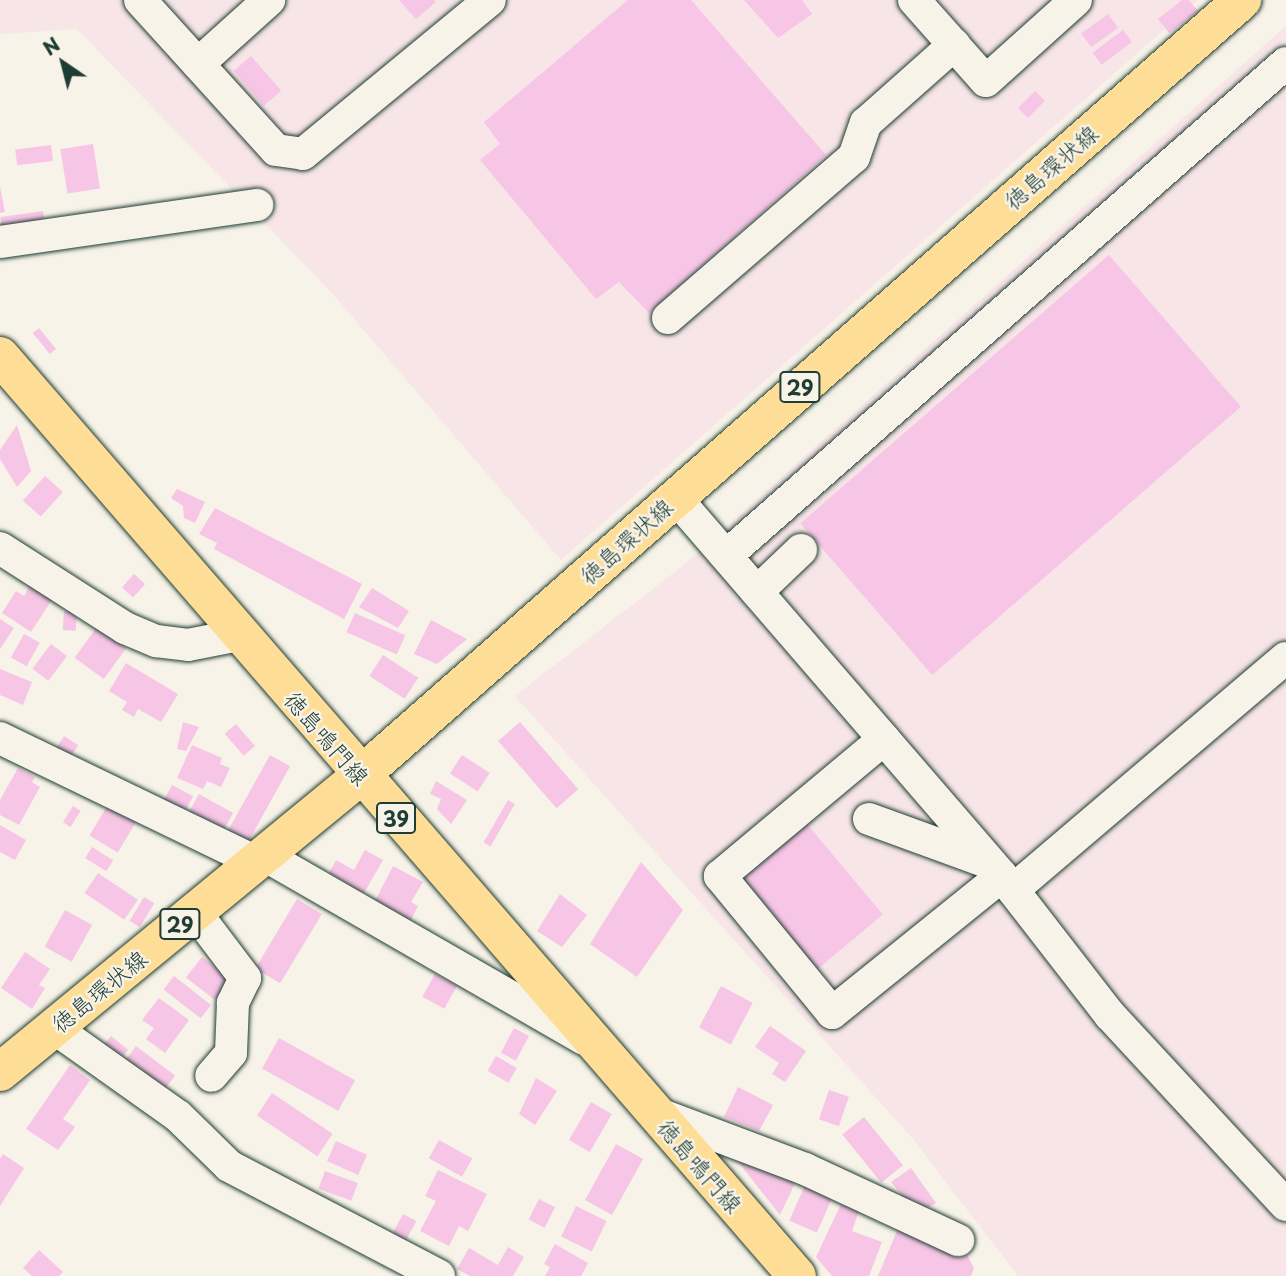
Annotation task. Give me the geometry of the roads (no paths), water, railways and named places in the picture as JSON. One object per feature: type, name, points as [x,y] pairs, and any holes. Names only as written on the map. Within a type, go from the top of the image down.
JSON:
[{"type":"main road","name":"徳島環状線","points":[[0,1072],[360,776],[1242,0]]},
{"type":"main road","name":"徳島鳴門線","points":[[0,356],[360,776],[797,1276]]},
{"type":"street","points":[[140,0],[276,150],[303,154],[484,2]]},
{"type":"street","points":[[198,64],[269,0]]},
{"type":"street","points":[[914,0],[986,81],[1076,0]]},
{"type":"street","points":[[668,318],[854,157],[866,123],[954,45]]},
{"type":"street","points":[[726,556],[1286,63]]},
{"type":"street","points":[[0,242],[257,205]]},
{"type":"street","points":[[681,504],[1002,877],[1110,1015],[1286,1205]]},
{"type":"street","points":[[0,548],[125,628],[156,641],[188,645],[239,635]]},
{"type":"street","points":[[757,592],[802,550]]},
{"type":"street","points":[[884,739],[720,876],[832,1013],[1002,877],[1286,658]]},
{"type":"street","points":[[0,738],[260,859],[596,1046]]},
{"type":"street","points":[[869,819],[1002,877]]},
{"type":"street","points":[[195,912],[245,978],[233,1003],[231,1053],[211,1076]]},
{"type":"street","points":[[54,1028],[178,1116],[229,1166],[439,1276]]},
{"type":"street","points":[[653,1111],[805,1169],[958,1240]]}]
